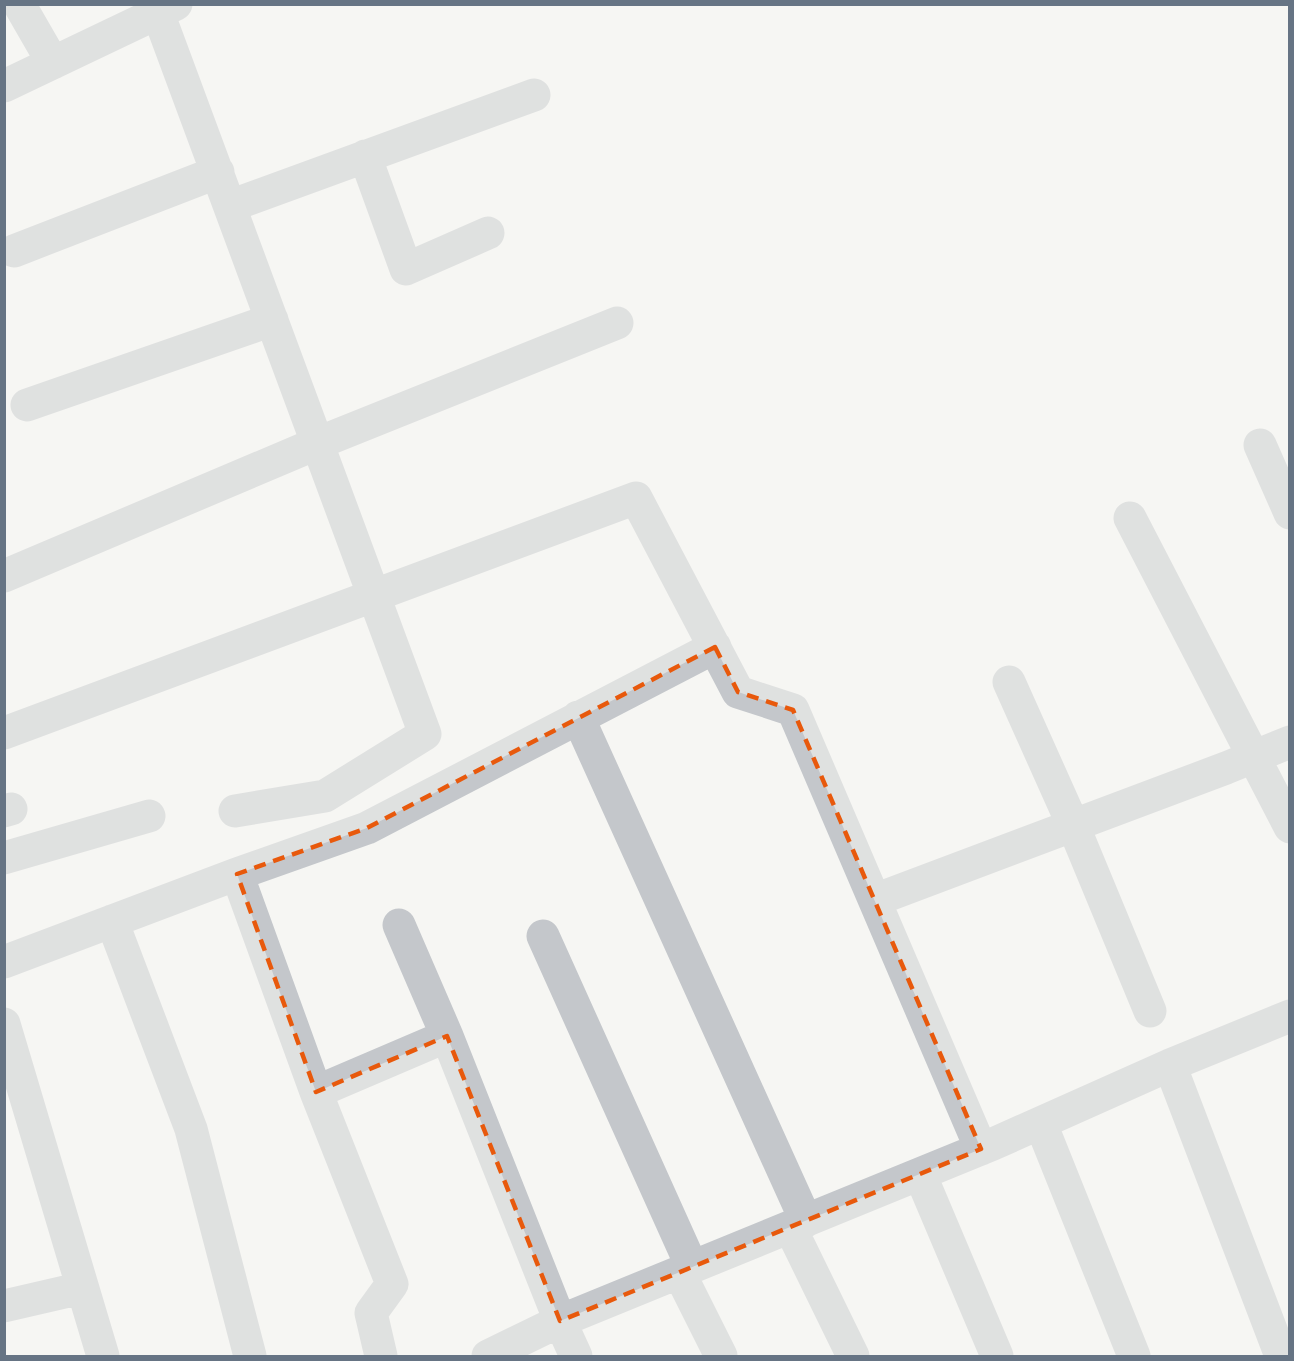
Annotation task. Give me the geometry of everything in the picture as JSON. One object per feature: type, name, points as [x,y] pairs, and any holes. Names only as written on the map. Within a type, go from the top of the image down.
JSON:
[{"type":"street","points":[[18,4],[53,63]]},
{"type":"street","points":[[4,86],[167,9],[230,206],[424,734],[325,796],[235,811]]},
{"type":"street","points":[[230,206],[534,95]]},
{"type":"street","points":[[365,156],[406,269],[488,233]]},
{"type":"street","points":[[14,250],[218,172]]},
{"type":"street","points":[[27,405],[272,320]]},
{"type":"street","points":[[4,576],[318,443],[616,323]]},
{"type":"street","points":[[1260,445],[1290,513]]},
{"type":"street","points":[[4,733],[636,498],[738,692],[793,710],[981,1149]]},
{"type":"street","points":[[1130,518],[1290,827]]},
{"type":"street","points":[[4,962],[237,874],[367,828],[715,647]]},
{"type":"street","points":[[1009,682],[1073,825],[1150,1011]]},
{"type":"street","points":[[578,717],[853,1356]]},
{"type":"street","points":[[875,900],[1290,742]]},
{"type":"street","points":[[4,858],[149,816]]},
{"type":"street","points":[[237,874],[316,1092],[392,1284],[371,1313],[381,1356]]},
{"type":"street","points":[[112,921],[191,1129],[250,1356]]},
{"type":"street","points":[[399,925],[447,1036],[576,1356]]},
{"type":"street","points":[[543,936],[721,1356]]},
{"type":"street","points":[[488,1356],[560,1321],[1041,1124],[1170,1065],[1290,1016]]},
{"type":"street","points":[[316,1092],[447,1036]]},
{"type":"street","points":[[7,1041],[103,1356]]},
{"type":"street","points":[[1170,1065],[1281,1356]]},
{"type":"street","points":[[1041,1124],[1134,1356]]},
{"type":"street","points":[[920,1174],[997,1356]]},
{"type":"street","points":[[4,1306],[82,1288]]},
{"type":"highlighted area","points":[[715,647],[738,692],[793,710],[981,1149],[560,1321],[447,1036],[316,1092],[237,874],[367,828]]}]
